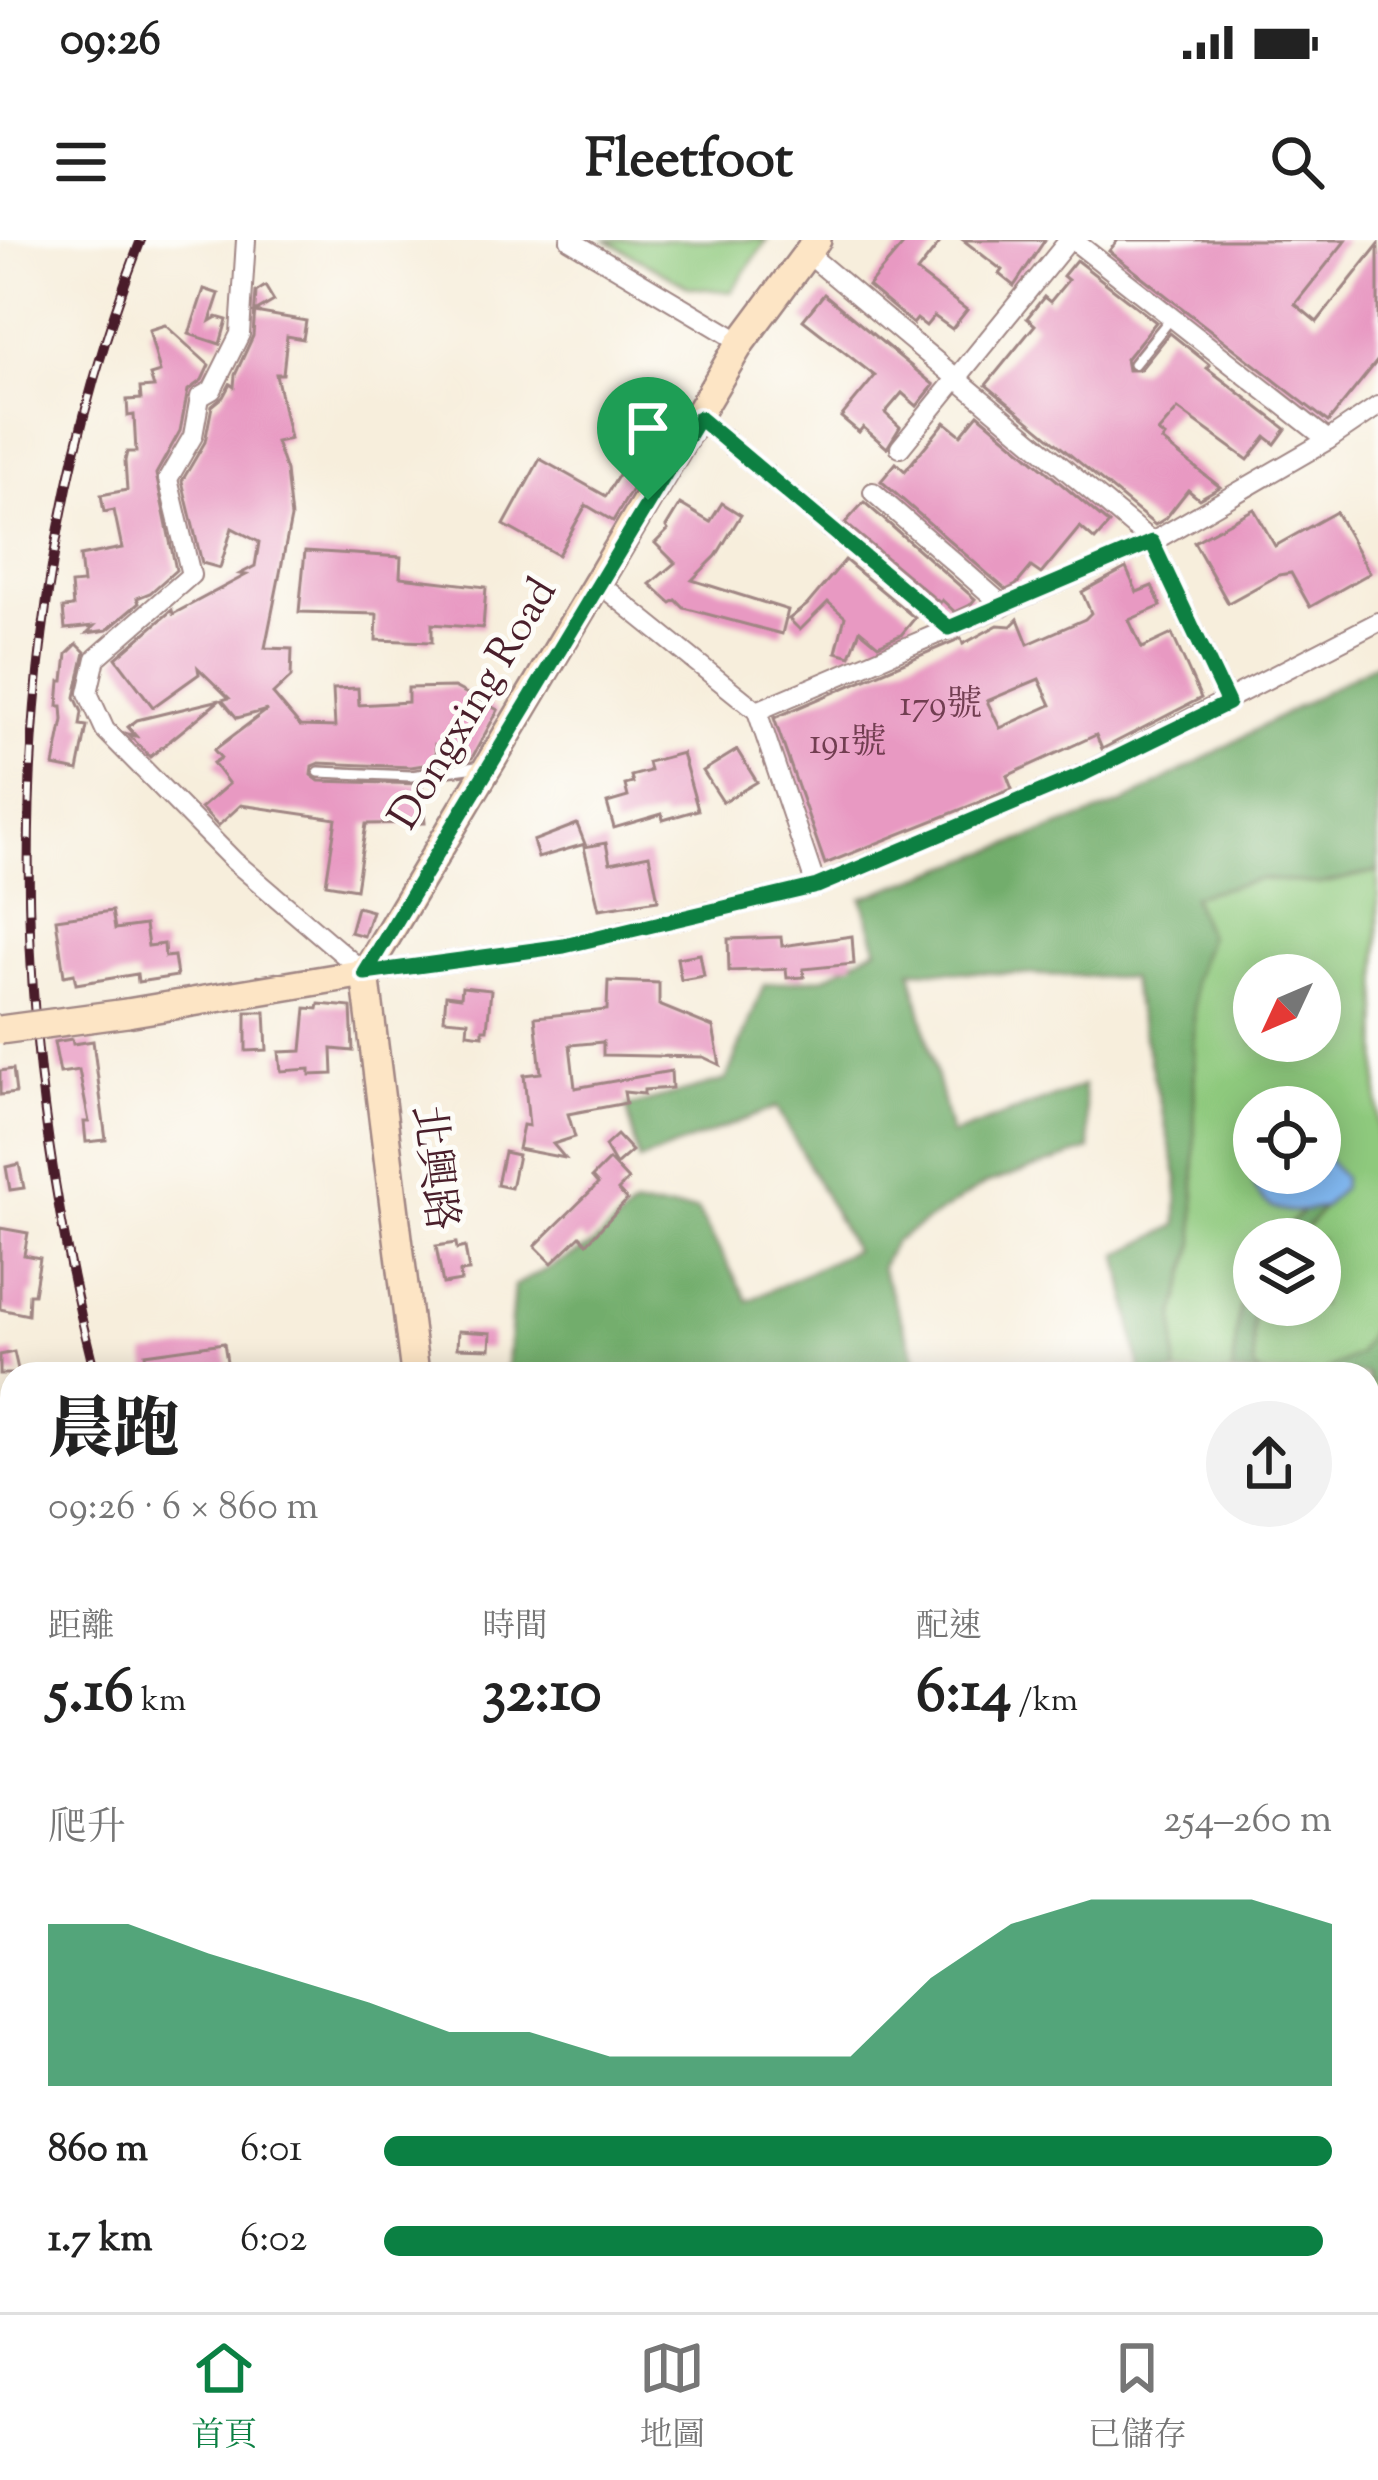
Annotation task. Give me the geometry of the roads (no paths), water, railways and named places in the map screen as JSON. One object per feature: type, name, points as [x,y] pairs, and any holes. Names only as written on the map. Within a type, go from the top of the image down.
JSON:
[{"type":"street","points":[[246,240],[240,334],[212,390],[200,397],[193,436],[169,479],[190,575],[96,658],[88,693],[105,730],[202,829],[365,973]]},
{"type":"street","points":[[570,240],[741,343]]},
{"type":"street","points":[[900,448],[1071,240],[1328,440]]},
{"type":"street","points":[[812,247],[956,378],[1152,542],[1228,703]]},
{"type":"street","name":"Dongxing Road","points":[[365,973],[741,343],[812,247]]},
{"type":"street","points":[[757,711],[1152,542],[1378,406]]},
{"type":"street","points":[[699,418],[949,628]]},
{"type":"street","points":[[873,492],[1004,606]]},
{"type":"street","points":[[597,582],[757,711],[817,886]]},
{"type":"street","points":[[0,1030],[564,946],[817,886],[1083,774],[1378,622]]},
{"type":"street","name":"北興路","points":[[365,973],[414,1362]]},
{"type":"lane","points":[[1134,364],[1172,316]]},
{"type":"lane","points":[[319,772],[411,776],[488,765]]},
{"type":"water","points":[[1336,1194],[1323,1208],[1289,1211],[1259,1195]]},
{"type":"railway","points":[[92,1362],[64,1233],[42,1091],[31,947],[30,803],[39,660],[61,518],[95,377],[141,240]]}]
